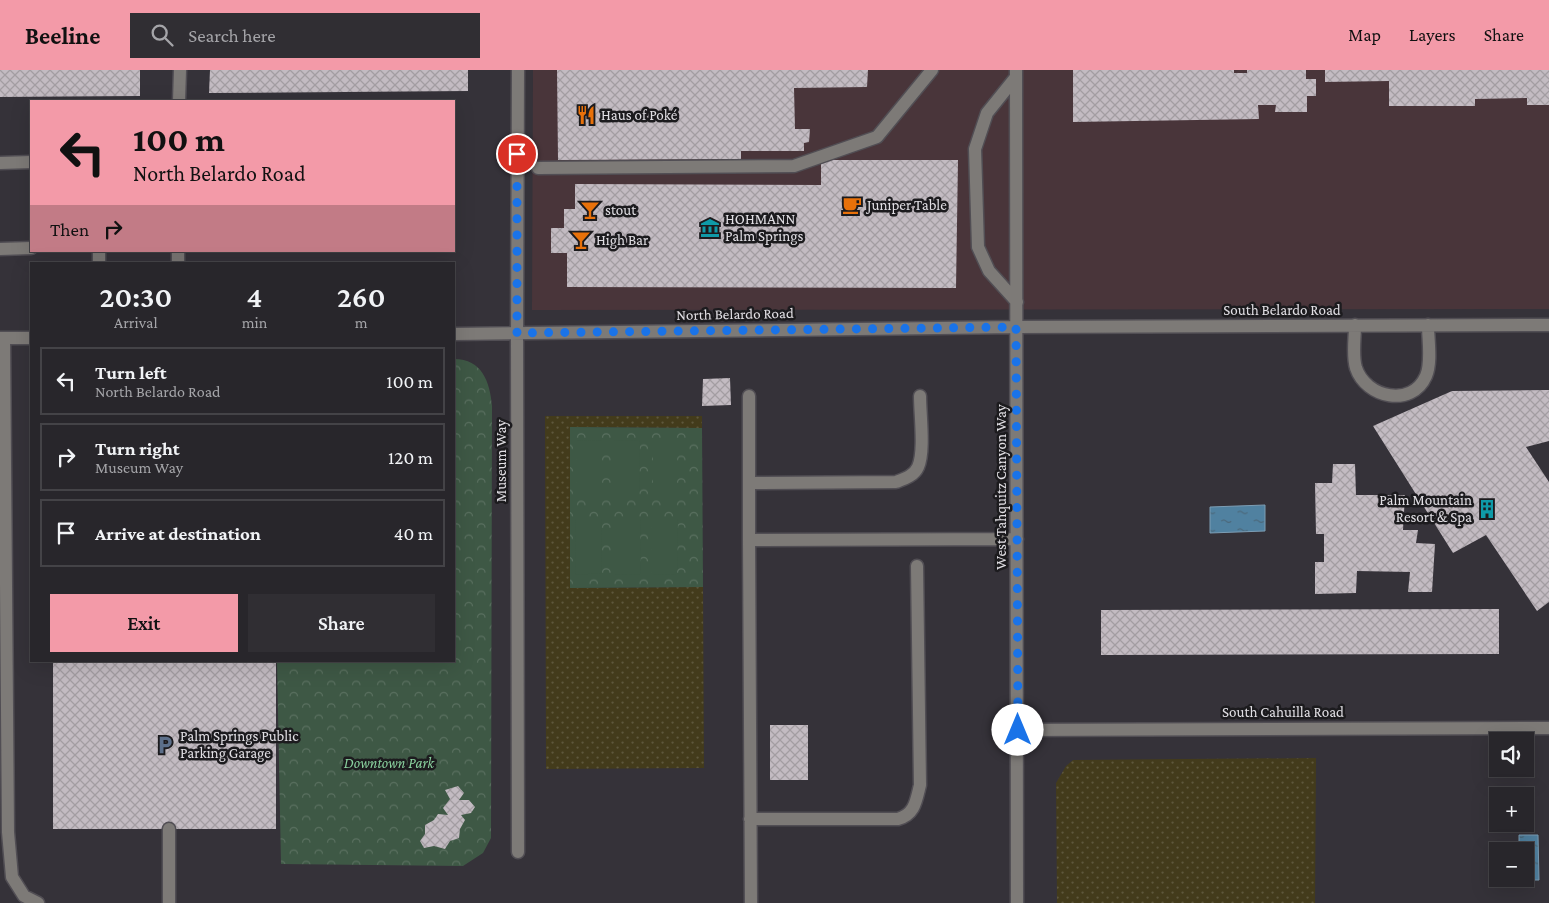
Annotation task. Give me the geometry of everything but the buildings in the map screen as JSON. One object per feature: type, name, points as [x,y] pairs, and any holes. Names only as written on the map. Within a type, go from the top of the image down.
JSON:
[{"type":"street","points":[[179,100],[180,70]]},
{"type":"street","name":"Museum Way","points":[[518,70],[518,852]]},
{"type":"street","points":[[538,168],[794,166],[877,137],[932,70]]},
{"type":"street","points":[[1016,74],[987,113],[975,149],[978,247],[989,271],[1017,302]]},
{"type":"street","name":"West Tahquitz Canyon Way","points":[[1016,74],[1017,903]]},
{"type":"street","points":[[0,163],[30,162]]},
{"type":"street","points":[[0,249],[30,248]]},
{"type":"street","points":[[1355,325],[1356,368],[1362,379],[1372,389],[1382,395],[1394,396],[1406,394],[1417,387],[1426,376],[1429,359],[1428,325]]},
{"type":"street","name":"South Belardo Road","points":[[1016,327],[1549,325]]},
{"type":"street","name":"North Belardo Road","points":[[455,334],[1016,327]]},
{"type":"street","points":[[30,338],[2,338],[8,832],[12,877],[24,896],[38,903]]},
{"type":"street","points":[[749,396],[751,903]]},
{"type":"street","points":[[749,483],[896,482],[909,477],[918,468],[920,396]]},
{"type":"street","points":[[749,540],[1017,539]]},
{"type":"street","points":[[750,819],[898,818],[908,816],[915,807],[920,785],[917,566]]},
{"type":"street","name":"South Cahuilla Road","points":[[1018,730],[1549,728]]},
{"type":"street","points":[[169,828],[169,903]]},
{"type":"shaded area","points":[[533,70],[1549,70],[1549,309],[532,310]]},
{"type":"sand","points":[[545,416],[702,416],[702,428],[570,427],[570,588],[703,587],[704,768],[546,769]]},
{"type":"sand","points":[[1316,758],[1315,903],[1057,903],[1056,783],[1066,766],[1073,760]]},
{"type":"green space","name":"Downtown Park","points":[[455,359],[464,360],[478,368],[483,374],[489,389],[492,406],[491,838],[483,853],[463,866],[281,864],[277,662],[455,662]]},
{"type":"green space","points":[[570,427],[702,428],[703,587],[570,588]]},
{"type":"green space","points":[[602,440],[602,495],[577,495],[577,441]]},
{"type":"green space","points":[[640,440],[639,495],[614,495],[614,441]]},
{"type":"green space","points":[[653,440],[677,440],[677,495],[653,495]]},
{"type":"green space","points":[[576,519],[601,519],[602,573],[575,575]]},
{"type":"green space","points":[[614,519],[640,519],[641,574],[614,575]]},
{"type":"green space","points":[[652,519],[678,519],[677,574],[652,575]]},
{"type":"water","points":[[1265,505],[1265,531],[1210,533],[1210,507]]},
{"type":"water","points":[[1519,835],[1538,835],[1539,880],[1534,880],[1534,842],[1519,842]]},
{"type":"place","name":"Haus of Poké","points":[[586,115]]},
{"type":"place","name":"Juniper Table","points":[[852,205]]},
{"type":"place","name":"stout","points":[[590,210]]},
{"type":"place","name":"HOHMANN Palm Springs","points":[[710,228]]},
{"type":"place","name":"High Bar","points":[[581,240]]},
{"type":"place","name":"Palm Mountain Resort & Spa","points":[[1487,509]]},
{"type":"place","name":"Palm Springs Public Parking Garage","points":[[165,745]]},
{"type":"route","points":[[517,154],[517,333],[1016,327],[1018,730]]}]
